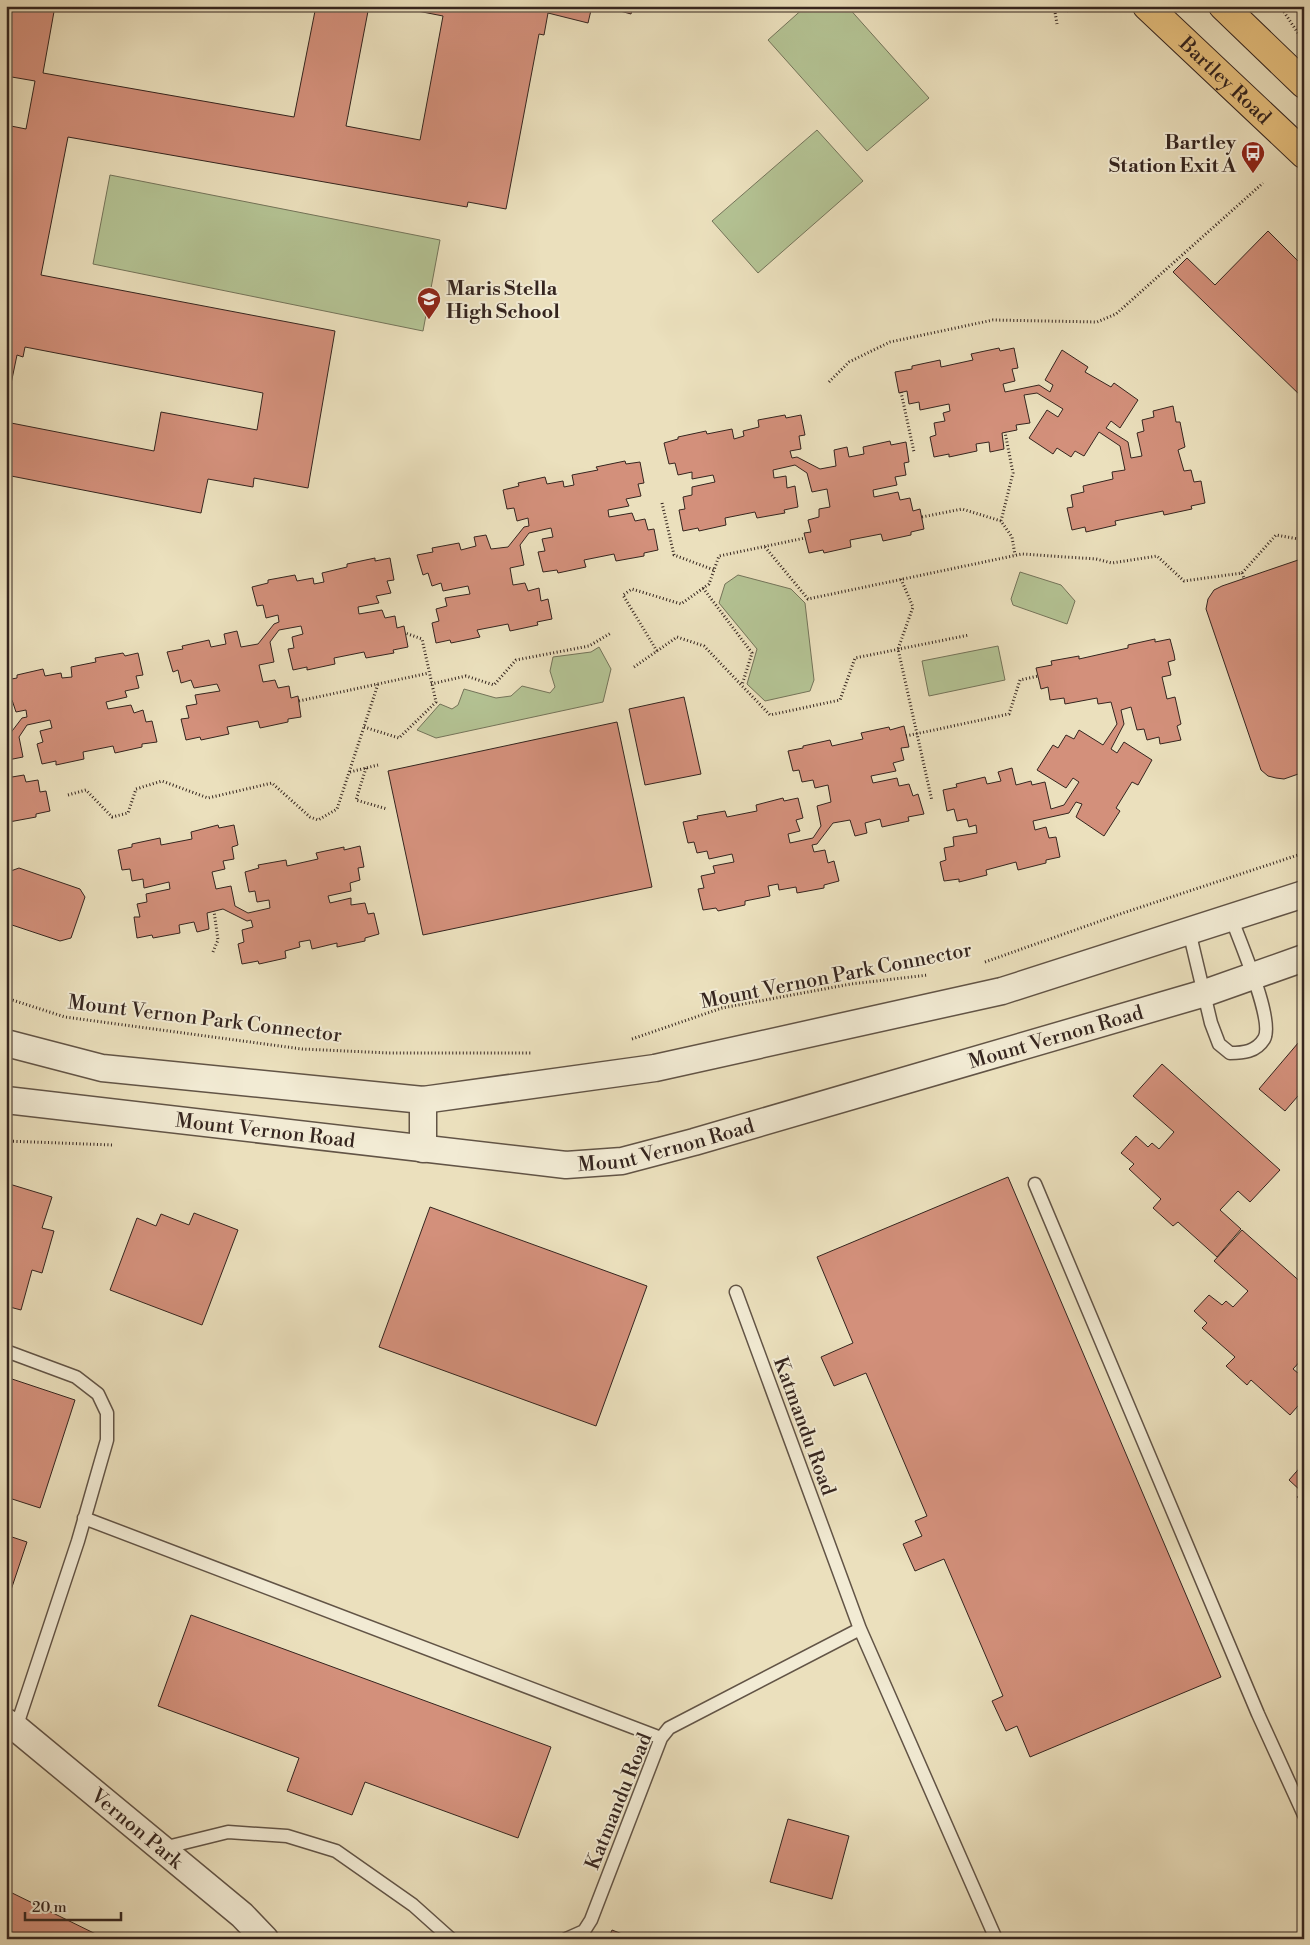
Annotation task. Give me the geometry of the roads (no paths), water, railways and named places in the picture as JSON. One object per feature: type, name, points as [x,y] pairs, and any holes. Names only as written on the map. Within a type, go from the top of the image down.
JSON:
[{"type":"highway","name":"Bartley Road","points":[[1146,6],[1304,154]]},
{"type":"highway","points":[[1223,6],[1304,84]]},
{"type":"street","points":[[6,1043],[102,1068],[422,1100],[655,1068],[1002,991],[1304,894]]},
{"type":"street","name":"Mount Vernon Road","points":[[6,1100],[566,1165],[622,1161],[694,1142],[1205,993],[1304,958]]},
{"type":"street","points":[[422,1100],[423,1149]]},
{"type":"street","name":"Vernon Park","points":[[11,1725],[242,1915],[264,1939]]},
{"type":"lane","points":[[1189,931],[1211,1023],[1219,1044],[1230,1053],[1244,1053],[1255,1049],[1265,1038],[1267,1026],[1264,1008],[1231,917]]},
{"type":"lane","points":[[1035,1184],[1258,1714],[1304,1815]]},
{"type":"lane","name":"Katmandu Road","points":[[736,1292],[860,1629],[996,1939]]},
{"type":"lane","points":[[6,1351],[76,1377],[98,1394],[107,1413],[107,1440],[84,1518],[11,1725]]},
{"type":"lane","points":[[84,1518],[661,1738]]},
{"type":"lane","name":"Katmandu Road","points":[[566,1939],[584,1931],[591,1920],[661,1738],[669,1728],[860,1629]]},
{"type":"lane","points":[[160,1849],[228,1832],[287,1836],[336,1851],[413,1905],[451,1939]]},
{"type":"place","name":"Bartley Station Exit A","points":[[1253,174]]},
{"type":"place","name":"Maris Stella High School","points":[[429,320]]}]
